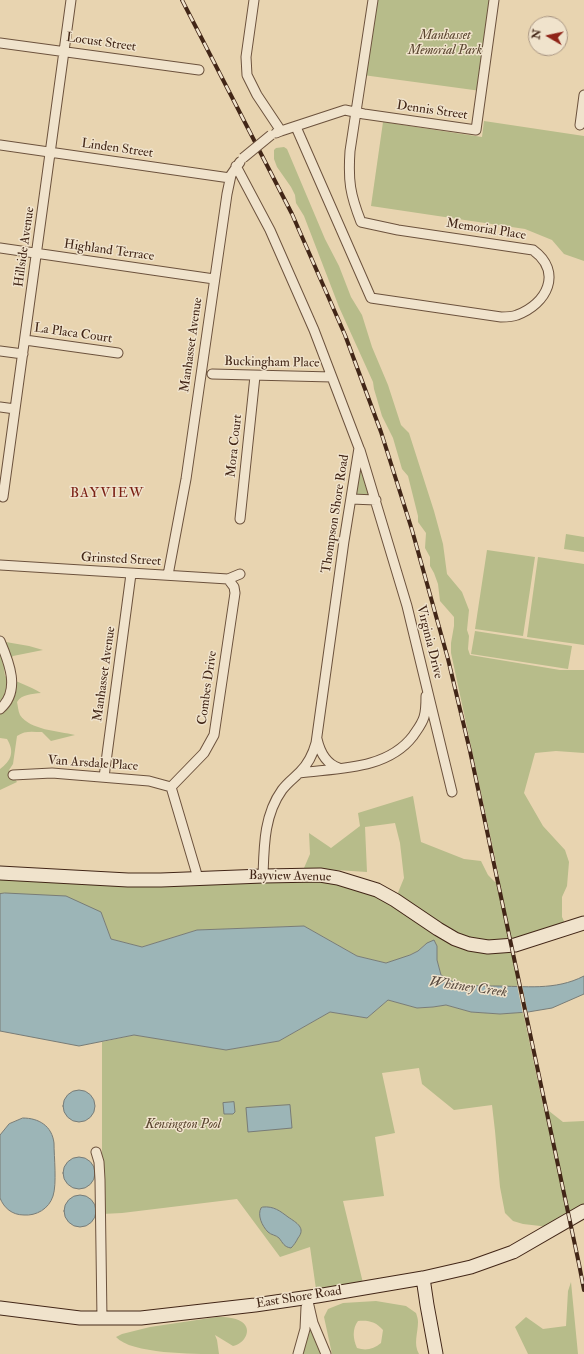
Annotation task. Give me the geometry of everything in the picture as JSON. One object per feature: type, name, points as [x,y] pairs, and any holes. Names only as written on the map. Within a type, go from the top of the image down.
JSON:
[{"type":"street","name":"Hillside Avenue","points":[[3,497],[2,467],[15,409],[71,0]]},
{"type":"street","points":[[254,0],[246,57],[246,70],[249,80],[257,95],[281,131]]},
{"type":"street","name":"Memorial Place","points":[[296,127],[371,298],[501,318],[515,316],[534,307],[539,302],[546,290],[549,280],[549,272],[544,261],[533,250],[398,230],[361,222],[354,205],[350,186],[350,150],[373,0]]},
{"type":"street","name":"Dennis Street","points":[[271,135],[346,110],[476,130],[494,0]]},
{"type":"street","name":"Locust Street","points":[[0,43],[199,70]]},
{"type":"street","points":[[580,125],[584,95]]},
{"type":"street","name":"Manhasset Avenue","points":[[168,575],[186,479],[214,279],[230,178],[236,166],[243,158],[271,135]]},
{"type":"street","name":"Linden Street","points":[[0,145],[230,178]]},
{"type":"street","name":"Thompson Shore Road","points":[[236,166],[270,230],[314,330],[359,448],[317,737],[311,755],[299,773],[283,789],[271,810],[265,836],[263,876]]},
{"type":"street","name":"Highland Terrace","points":[[0,248],[214,279]]},
{"type":"street","name":"La Placa Court","points":[[25,340],[118,353]]},
{"type":"street","points":[[0,351],[23,354]]},
{"type":"street","name":"Buckingham Place","points":[[212,374],[332,377]]},
{"type":"street","name":"Mora Court","points":[[240,519],[255,376]]},
{"type":"street","points":[[0,407],[15,409]]},
{"type":"street","name":"Virginia Drive","points":[[359,448],[407,606],[452,792]]},
{"type":"street","points":[[351,499],[376,500]]},
{"type":"street","name":"Grinsted Street","points":[[0,565],[228,579],[240,574]]},
{"type":"street","name":"Manhasset Avenue","points":[[104,777],[131,574]]},
{"type":"street","name":"Combes Drive","points":[[171,787],[204,753],[214,735],[235,593],[234,587],[228,579]]},
{"type":"street","points":[[0,641],[9,662],[11,674],[11,689],[9,698],[5,705],[0,709]]},
{"type":"street","points":[[299,773],[366,764],[381,760],[395,752],[409,741],[424,718],[427,694],[425,679]]},
{"type":"street","points":[[317,737],[320,750],[324,757],[331,765],[339,768]]},
{"type":"street","name":"Van Arsdale Place","points":[[13,775],[52,772],[149,781],[171,787]]},
{"type":"street","points":[[171,787],[198,878]]},
{"type":"street","name":"Bayview Avenue","points":[[0,873],[128,880],[320,875],[338,878],[377,890],[395,900],[438,930],[455,939],[469,944],[488,947],[515,945],[584,923]]},
{"type":"street","points":[[96,1152],[99,1162],[100,1180],[102,1319]]},
{"type":"street","name":"East Shore Road","points":[[0,1308],[68,1317],[102,1319],[148,1318],[255,1305],[423,1278],[471,1267],[510,1254],[584,1211]]},
{"type":"street","points":[[423,1278],[426,1304],[436,1354]]},
{"type":"street","points":[[298,1354],[305,1329],[307,1297]]},
{"type":"street","points":[[307,1297],[313,1323],[326,1354]]},
{"type":"green space","name":"Manhasset Memorial Park","points":[[374,0],[494,0],[481,91],[363,75]]},
{"type":"green space","points":[[484,121],[584,136],[584,261],[564,254],[552,240],[525,229],[371,206],[383,122],[482,137]]},
{"type":"green space","points":[[284,147],[287,149],[325,239],[339,266],[351,297],[362,315],[372,347],[388,385],[401,425],[409,433],[443,544],[447,574],[462,592],[469,610],[467,630],[469,636],[468,649],[470,655],[560,670],[584,670],[584,753],[556,751],[535,753],[524,793],[543,826],[565,850],[569,862],[567,886],[562,897],[562,917],[568,929],[511,946],[520,987],[456,983],[441,975],[437,960],[437,946],[427,943],[418,951],[401,959],[386,963],[357,956],[304,926],[197,930],[142,947],[111,939],[101,912],[5,893],[0,894],[0,873],[320,875],[395,900],[404,878],[400,843],[395,823],[365,827],[367,872],[304,868],[310,854],[309,833],[331,848],[360,826],[358,813],[413,796],[421,842],[464,859],[481,861],[488,875],[495,882],[500,881],[451,653],[454,617],[440,601],[438,584],[430,566],[430,557],[425,548],[426,533],[418,522],[418,516],[408,476],[402,469],[393,438],[382,416],[373,382],[339,307],[304,216],[296,203],[295,195],[277,167],[274,159],[274,150],[276,148]]},
{"type":"green space","points":[[359,448],[376,500],[351,499]]},
{"type":"green space","points":[[566,534],[584,537],[584,552],[564,549]]},
{"type":"green space","points":[[487,550],[535,557],[523,636],[475,629]]},
{"type":"green space","points":[[538,557],[584,564],[584,645],[527,637]]},
{"type":"green space","points":[[475,631],[572,646],[568,669],[471,654]]},
{"type":"green space","points":[[0,641],[43,650],[13,656],[4,668],[5,676],[41,693],[28,695],[19,699],[17,702],[20,715],[30,724],[37,727],[75,735],[51,741],[42,732],[26,732],[17,736],[13,764],[9,770],[17,782],[0,790],[0,769],[7,763],[11,756],[11,748],[7,739],[0,738]]},
{"type":"green space","name":"Kensington Pool","points":[[388,1000],[417,1008],[446,1005],[471,1012],[500,1014],[523,1012],[544,1110],[549,1111],[563,1122],[584,1121],[584,1211],[549,1227],[523,1224],[513,1221],[505,1213],[500,1187],[492,1105],[454,1110],[422,1084],[419,1068],[382,1073],[395,1133],[375,1137],[384,1196],[343,1201],[364,1287],[317,1296],[310,1247],[280,1257],[237,1199],[122,1213],[102,1214],[102,1042],[134,1035],[226,1050],[279,1041],[330,1012],[367,1018]]},
{"type":"green space","points":[[571,1282],[578,1354],[528,1354],[515,1327],[526,1317],[543,1329],[566,1326],[568,1291]]},
{"type":"green space","points":[[307,1297],[326,1354],[298,1354]]},
{"type":"green space","points":[[376,1301],[406,1306],[416,1313],[417,1316],[416,1346],[419,1354],[332,1354],[324,1317],[328,1309],[343,1303]],"holes":[[[358,1321],[375,1323],[383,1330],[381,1343],[376,1347],[370,1349],[357,1348],[354,1338],[354,1331]]]},
{"type":"green space","points":[[217,1317],[236,1319],[242,1322],[247,1329],[244,1340],[233,1346],[215,1335],[219,1354],[179,1353],[149,1350],[124,1343],[116,1337],[150,1327]]},
{"type":"water","name":"Whitney Creek","points":[[0,894],[66,896],[101,912],[111,939],[142,947],[197,930],[304,926],[357,956],[386,963],[410,955],[434,940],[437,946],[437,960],[441,975],[457,983],[480,986],[540,987],[562,984],[584,976],[584,994],[552,1008],[528,1012],[500,1014],[471,1012],[446,1005],[417,1008],[388,1000],[367,1018],[330,1012],[279,1041],[226,1050],[134,1035],[79,1046],[0,1031]]},
{"type":"water","points":[[76,1090],[82,1090],[92,1097],[95,1106],[94,1112],[88,1119],[82,1122],[76,1122],[66,1115],[63,1109],[63,1103],[70,1093]]},
{"type":"water","points":[[234,1102],[235,1112],[233,1114],[224,1114],[223,1103]]},
{"type":"water","points":[[290,1105],[292,1128],[248,1132],[246,1108]]},
{"type":"water","points":[[23,1118],[29,1118],[44,1124],[51,1132],[54,1143],[55,1178],[53,1196],[51,1201],[42,1211],[29,1215],[20,1215],[12,1212],[6,1208],[0,1198],[0,1135],[9,1124]]},
{"type":"water","points":[[76,1157],[82,1157],[92,1164],[95,1173],[94,1179],[88,1186],[82,1189],[76,1189],[66,1182],[63,1176],[63,1170],[70,1160]]},
{"type":"water","points":[[77,1195],[83,1195],[93,1202],[96,1211],[95,1217],[89,1224],[83,1227],[77,1227],[67,1220],[64,1214],[64,1208],[71,1198]]},
{"type":"water","points":[[261,1208],[277,1209],[299,1226],[301,1229],[300,1234],[291,1248],[285,1246],[279,1238],[266,1230],[260,1214]]},
{"type":"pier","points":[[517,985],[522,985],[528,1014],[523,1014]]},
{"type":"railway","points":[[182,0],[292,214],[345,335],[381,432],[412,530],[448,659],[470,751],[584,1290]]},
{"type":"district","name":"BAYVIEW","points":[[107,494]]}]
